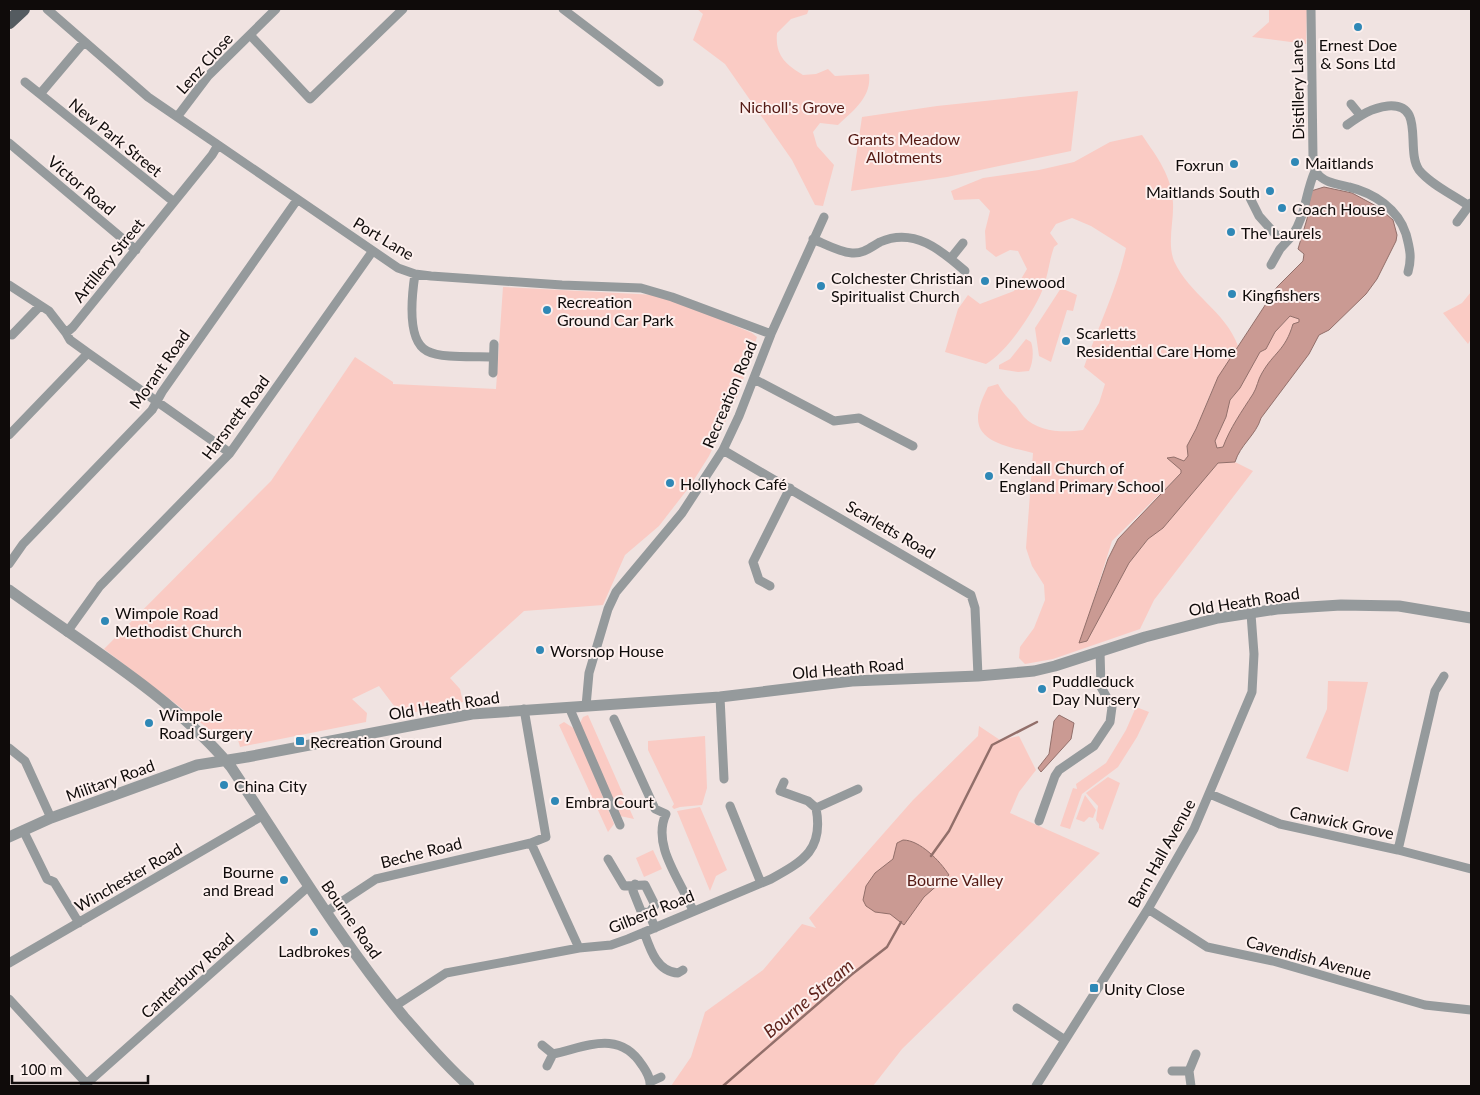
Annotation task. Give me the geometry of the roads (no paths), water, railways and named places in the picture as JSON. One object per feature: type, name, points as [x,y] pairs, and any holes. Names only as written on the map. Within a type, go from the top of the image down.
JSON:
[{"type":"main road","points":[[10,19],[23,9]]},
{"type":"street","name":"Port Lane","points":[[47,9],[148,98],[398,268],[414,274],[562,286],[641,288],[672,297],[771,334]]},
{"type":"street","name":"Lenz Close","points":[[177,117],[208,76],[276,9]]},
{"type":"street","points":[[250,35],[310,99],[403,9]]},
{"type":"street","points":[[563,9],[659,82]]},
{"type":"street","name":"Distillery Lane","points":[[1271,266],[1280,249],[1300,225],[1308,186],[1315,171],[1313,158],[1311,9]]},
{"type":"street","points":[[40,94],[84,42]]},
{"type":"street","name":"New Park Street","points":[[25,82],[174,202]]},
{"type":"street","points":[[1351,104],[1360,115]]},
{"type":"street","points":[[1347,126],[1360,115],[1377,107],[1397,105],[1406,109],[1410,118],[1415,161],[1419,169],[1470,205],[1457,222]]},
{"type":"street","name":"Victor Road","points":[[9,143],[136,250]]},
{"type":"street","name":"Artillery Street","points":[[66,332],[73,327],[136,250],[218,145]]},
{"type":"street","points":[[1315,171],[1322,178],[1332,183],[1371,196],[1396,213],[1403,226],[1411,253],[1408,272]]},
{"type":"street","points":[[1248,194],[1259,216],[1276,235],[1292,236]]},
{"type":"street","name":"Morant Road","points":[[9,564],[23,544],[152,410],[157,400],[297,200]]},
{"type":"street","name":"Recreation Road","points":[[586,706],[589,673],[608,609],[616,592],[682,513],[723,450],[771,334],[824,217]]},
{"type":"street","points":[[813,239],[852,253],[862,252],[890,239],[919,239],[929,242],[965,271]]},
{"type":"street","points":[[951,258],[963,243]]},
{"type":"street","name":"Harsnett Road","points":[[67,632],[100,586],[230,453],[372,252]]},
{"type":"street","points":[[414,274],[413,329],[416,339],[422,347],[436,354],[493,357]]},
{"type":"street","points":[[9,285],[55,316],[70,340],[230,453]]},
{"type":"street","points":[[12,335],[40,306]]},
{"type":"street","points":[[493,373],[494,344]]},
{"type":"street","points":[[9,435],[88,353]]},
{"type":"street","points":[[754,379],[834,421],[859,418],[913,446]]},
{"type":"street","name":"Scarletts Road","points":[[723,450],[971,595],[976,608],[978,676]]},
{"type":"street","points":[[770,586],[759,580],[753,562],[790,488]]},
{"type":"street","name":"Bourne Road","points":[[9,590],[163,702],[210,743],[224,759],[326,912],[395,1006],[448,1068],[469,1086]]},
{"type":"street","name":"Old Heath Road","points":[[224,759],[247,757],[472,714],[720,697],[852,681],[978,676],[1055,666],[1190,625],[1277,609],[1341,605],[1399,606],[1471,618]]},
{"type":"street","name":"Barn Hall Avenue","points":[[1036,1086],[1148,909],[1194,829],[1210,794],[1252,692],[1254,654],[1251,614]]},
{"type":"street","points":[[1039,821],[1055,776],[1059,770],[1094,746],[1110,722],[1112,707],[1101,687],[1100,651]]},
{"type":"street","points":[[1398,850],[1435,691],[1444,676]]},
{"type":"street","points":[[720,697],[724,779]]},
{"type":"street","points":[[568,707],[620,825]]},
{"type":"street","name":"Beche Road","points":[[326,912],[376,879],[531,843],[546,837],[524,710]]},
{"type":"street","points":[[614,719],[655,809],[666,814],[661,833],[663,846],[693,911]]},
{"type":"street","points":[[9,748],[25,761],[51,818]]},
{"type":"street","name":"Military Road","points":[[9,837],[51,818],[197,764],[224,759]]},
{"type":"street","points":[[784,782],[780,791],[808,801],[816,808],[858,789]]},
{"type":"street","name":"Canwick Grove","points":[[1210,794],[1280,824],[1398,850],[1471,869]]},
{"type":"street","points":[[730,806],[761,883]]},
{"type":"street","name":"Gilberd Road","points":[[395,1006],[446,973],[579,948],[611,945],[761,883],[791,868],[812,848],[819,834],[816,808]]},
{"type":"street","name":"Winchester Road","points":[[9,963],[262,816]]},
{"type":"street","points":[[23,830],[47,879],[54,882],[79,923]]},
{"type":"street","points":[[531,843],[579,948]]},
{"type":"street","points":[[608,859],[624,886],[645,885],[654,905],[649,913]]},
{"type":"street","points":[[635,884],[633,890],[641,911],[649,913]]},
{"type":"street","name":"Canterbury Road","points":[[86,1085],[309,886]]},
{"type":"street","name":"Cavendish Avenue","points":[[1148,909],[1206,947],[1272,961],[1425,1005],[1471,1010]]},
{"type":"street","points":[[649,913],[655,928]]},
{"type":"street","points":[[644,932],[654,958],[665,970],[678,973],[683,970]]},
{"type":"street","points":[[9,999],[86,1085]]},
{"type":"street","points":[[1017,1008],[1065,1040]]},
{"type":"street","points":[[546,1066],[553,1054],[606,1042],[617,1044],[632,1052],[646,1070],[650,1084],[661,1077]]},
{"type":"street","points":[[542,1045],[553,1054]]},
{"type":"street","points":[[1191,1086],[1189,1071],[1196,1054]]},
{"type":"street","points":[[1172,1071],[1189,1071]]},
{"type":"waterway","name":"Bourne Stream","points":[[931,856],[949,831],[992,745],[1037,722]]},
{"type":"waterway","name":"Bourne Stream","points":[[723,1086],[851,975],[887,947],[901,922]]},
{"type":"place","name":"Ernest Doe & Sons Ltd","points":[[1358,27]]},
{"type":"place","name":"Maitlands","points":[[1295,162]]},
{"type":"place","name":"Foxrun","points":[[1234,164]]},
{"type":"place","name":"Maitlands South","points":[[1270,191]]},
{"type":"place","name":"Coach House","points":[[1282,208]]},
{"type":"place","name":"The Laurels","points":[[1231,232]]},
{"type":"place","name":"Pinewood","points":[[985,281]]},
{"type":"place","name":"Colchester Christian Spiritualist Church","points":[[821,286]]},
{"type":"place","name":"Kingfishers","points":[[1232,294]]},
{"type":"place","name":"Recreation Ground Car Park","points":[[547,310]]},
{"type":"place","name":"Scarletts Residential Care Home","points":[[1066,341]]},
{"type":"place","name":"Kendall Church of England Primary School","points":[[989,476]]},
{"type":"place","name":"Hollyhock Café","points":[[670,483]]},
{"type":"place","name":"Wimpole Road Methodist Church","points":[[105,621]]},
{"type":"place","name":"Worsnop House","points":[[540,650]]},
{"type":"place","name":"Puddleduck Day Nursery","points":[[1042,689]]},
{"type":"place","name":"Wimpole Road Surgery","points":[[149,723]]},
{"type":"place","name":"Recreation Ground","points":[[300,741]]},
{"type":"place","name":"China City","points":[[224,785]]},
{"type":"place","name":"Embra Court","points":[[555,801]]},
{"type":"place","name":"Bourne and Bread","points":[[284,880]]},
{"type":"place","name":"Ladbrokes","points":[[314,932]]},
{"type":"place","name":"Unity Close","points":[[1094,988]]},
{"type":"park label","name":"Nicholl's Grove","points":[[792,106]]},
{"type":"park label","name":"Grants Meadow Allotments","points":[[904,147]]},
{"type":"park label","name":"Bourne Valley","points":[[955,879]]}]
